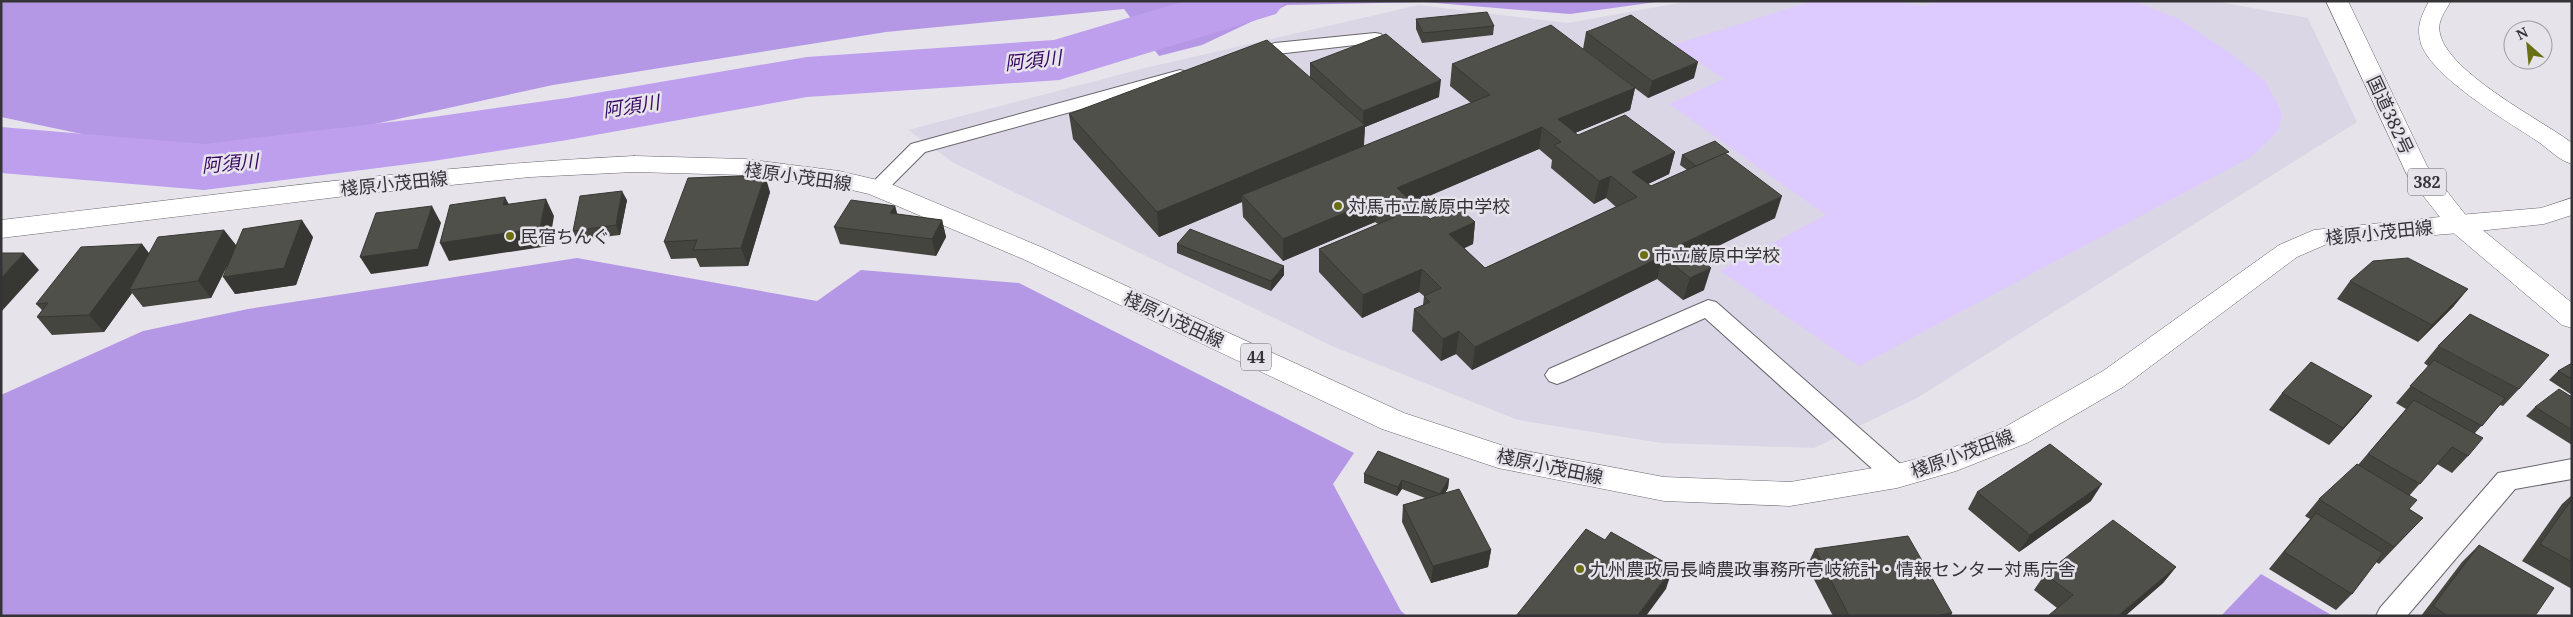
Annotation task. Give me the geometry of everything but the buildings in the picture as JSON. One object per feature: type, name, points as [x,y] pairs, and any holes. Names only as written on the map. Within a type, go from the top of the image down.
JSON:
[{"type":"main road","points":[[2440,1],[2434,8],[2427,25],[2431,41],[2439,56],[2450,69],[2490,100],[2535,128],[2572,156]]},
{"type":"main road","name":"国道382号","points":[[2338,2],[2416,169],[2459,224],[2572,318]]},
{"type":"main road","name":"棧原小茂田線","points":[[1,229],[362,186],[530,170],[615,165],[745,167],[839,178],[877,188],[1032,253],[1393,420],[1509,460],[1664,489],[1790,494],[1897,476],[1945,463],[2016,435],[2105,384],[2288,251],[2323,236],[2544,216],[2572,206]]},
{"type":"lane","points":[[1228,62],[1275,50],[1374,38]]},
{"type":"lane","points":[[877,188],[918,148],[1200,70]]},
{"type":"lane","points":[[1557,375],[1708,308],[1897,476]]},
{"type":"lane","points":[[2390,616],[2506,480],[2572,469]]},
{"type":"shaded area","points":[[1,1],[1663,1],[1570,14],[1424,2],[1287,5],[1202,45],[1159,56],[1124,9],[886,32],[553,85],[311,138],[158,150],[1,117]]},
{"type":"shaded area","name":"市立厳原中学校","points":[[1690,1],[2214,1],[2308,18],[2357,122],[1917,398],[1814,448],[1661,443],[1518,420],[1334,347],[954,163],[908,130],[1145,68],[1419,5],[1568,23]]},
{"type":"shaded area","points":[[1812,1],[1895,1],[1922,6],[1942,1],[2134,1],[2179,19],[2230,53],[2266,82],[2282,113],[2279,130],[2251,157],[1859,366],[1720,271],[1826,215],[1669,104],[1724,79],[1673,45]]},
{"type":"shaded area","points":[[577,258],[817,301],[861,270],[1019,283],[1354,453],[1333,484],[1401,611],[1407,616],[1,616],[1,395],[143,331],[248,309]]},
{"type":"shaded area","points":[[2261,574],[2333,616],[2221,616]]},
{"type":"waterway","name":"阿須川","points":[[1,150],[204,167],[433,139],[567,119],[807,77],[1059,60],[1254,1]]},
{"type":"place","name":"対馬市立厳原中学校","points":[[1338,206]]},
{"type":"place","name":"民宿ちんぐ","points":[[510,236]]},
{"type":"place","name":"市立厳原中学校","points":[[1644,255]]},
{"type":"place","name":"九州農政局長崎農政事務所壱岐統計・情報センター対馬庁舎","points":[[1580,569]]}]
